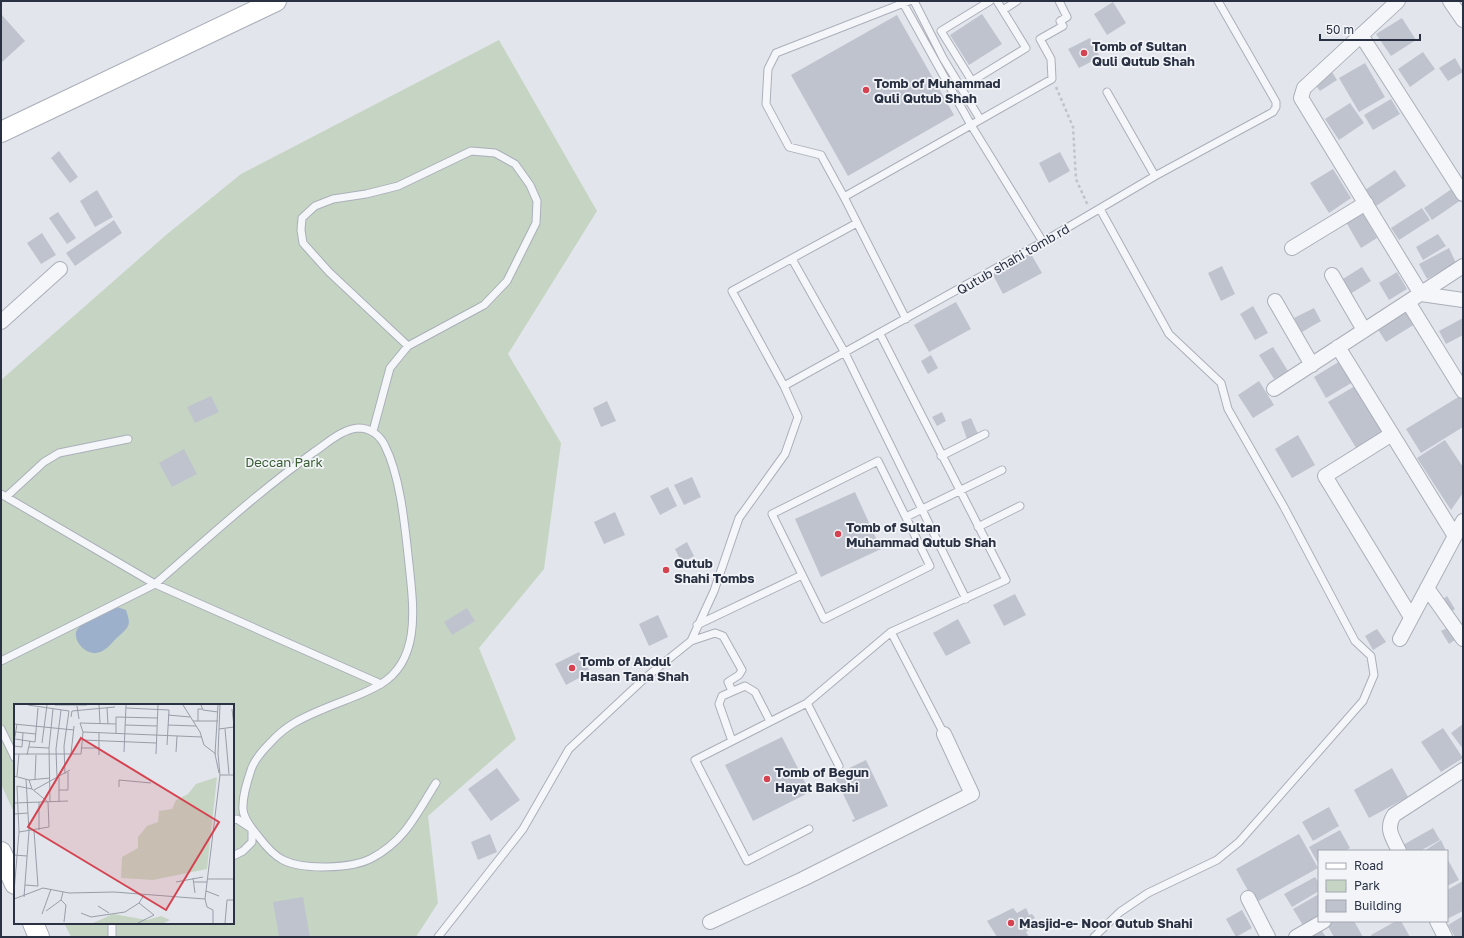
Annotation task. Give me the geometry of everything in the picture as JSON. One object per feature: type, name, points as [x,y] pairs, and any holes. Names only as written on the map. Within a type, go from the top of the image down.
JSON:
[{"type":"street","points":[[1,132],[246,8],[276,1]]},
{"type":"street","points":[[1398,1],[1304,88],[1300,98],[1421,294]]},
{"type":"street","points":[[1450,1],[1463,20]]},
{"type":"street","points":[[1361,35],[1463,194]]},
{"type":"street","points":[[1292,248],[1366,203]]},
{"type":"street","points":[[1274,389],[1463,266]]},
{"type":"street","points":[[1,322],[60,269]]},
{"type":"street","points":[[1332,275],[1364,330]]},
{"type":"street","points":[[1421,294],[1463,300]]},
{"type":"street","points":[[1275,301],[1312,364]]},
{"type":"street","points":[[1408,302],[1463,391]]},
{"type":"street","points":[[1338,347],[1455,536]]},
{"type":"street","points":[[1392,434],[1326,476],[1411,617]]},
{"type":"street","points":[[1400,639],[1463,522]]},
{"type":"street","points":[[1427,588],[1463,639]]},
{"type":"street","points":[[710,922],[803,879],[972,794],[944,734]]},
{"type":"street","points":[[1399,850],[1390,832],[1389,826],[1394,815],[1463,770]]},
{"type":"street","points":[[1248,898],[1268,937]]},
{"type":"street","points":[[1296,937],[1322,922]]},
{"type":"street","points":[[1437,922],[1444,937]]},
{"type":"street","points":[[33,924],[39,937]]},
{"type":"lane","points":[[914,1],[943,58],[980,119]]},
{"type":"lane","points":[[990,1],[941,31],[972,81],[1026,48],[997,1]]},
{"type":"lane","points":[[1003,10],[1017,1]]},
{"type":"lane","points":[[844,197],[1052,78],[1051,59],[1040,39],[1063,26],[1060,21],[1067,18],[1059,1]]},
{"type":"lane","name":"Qutub shahi tomb rd","points":[[784,386],[880,334],[1043,242],[1155,176],[1273,112],[1276,107],[1276,102],[1218,1]]},
{"type":"lane","points":[[906,319],[821,155],[789,147],[766,104],[768,69],[776,53],[905,2],[971,125],[1043,242]]},
{"type":"lane","points":[[943,58],[954,51]]},
{"type":"lane","points":[[1107,92],[1155,176]]},
{"type":"lane","points":[[373,431],[390,368],[408,346],[484,305],[506,281],[536,223],[537,201],[530,185],[515,164],[495,153],[471,151],[398,186],[366,194],[333,199],[315,206],[302,218],[301,230],[303,242],[329,272],[408,346]]},
{"type":"lane","points":[[1094,937],[1120,912],[1148,893],[1217,860],[1239,842],[1363,701],[1374,675],[1371,656],[1355,641],[1284,507],[1228,409],[1221,383],[1169,334],[1100,209]]},
{"type":"lane","points":[[691,641],[697,624],[714,591],[739,518],[785,454],[798,417],[784,386],[732,291],[857,223]]},
{"type":"lane","points":[[792,259],[845,353],[924,509],[966,599]]},
{"type":"lane","points":[[809,829],[747,861],[695,760],[807,703],[891,632],[1006,580],[880,334]]},
{"type":"lane","points":[[1,662],[155,584],[280,477],[337,436],[357,428],[373,431],[384,443],[394,467],[405,529],[412,590],[413,629],[405,656],[395,673],[381,684],[300,719],[280,731],[252,766],[244,796],[243,812],[252,829],[265,846],[283,860],[308,867],[340,866],[369,860],[391,846],[410,826],[436,783]]},
{"type":"lane","points":[[942,456],[985,434]]},
{"type":"lane","points":[[128,439],[59,453],[44,462],[3,495],[155,584],[381,684]]},
{"type":"lane","points":[[878,461],[930,566],[824,619],[802,575],[772,514],[878,461]]},
{"type":"lane","points":[[906,518],[1002,470]]},
{"type":"lane","points":[[978,527],[1020,506]]},
{"type":"lane","points":[[697,624],[802,575]]},
{"type":"lane","points":[[891,632],[944,734]]},
{"type":"lane","points":[[438,937],[523,829],[570,749],[645,678],[691,641],[715,633],[723,636],[742,670],[739,676],[728,682],[732,691]]},
{"type":"lane","points":[[732,741],[719,704],[722,696],[745,686],[755,692],[770,721]]},
{"type":"lane","points":[[807,703],[839,766]]},
{"type":"lane","points":[[1,729],[14,756]]},
{"type":"lane","points":[[234,820],[237,819],[252,829]]},
{"type":"lane","points":[[234,856],[243,851],[252,842],[252,829]]},
{"type":"lane","points":[[112,924],[112,937]]},
{"type":"path","points":[[1052,78],[1073,127],[1076,179],[1091,214]]},
{"type":"green space","name":"Deccan Park","points":[[499,40],[597,211],[508,354],[561,443],[544,569],[479,648],[516,739],[428,816],[438,903],[416,937],[71,937],[64,924],[234,924],[234,704],[14,704],[14,813],[1,784],[1,380],[166,235],[241,174]]},
{"type":"water","points":[[114,606],[126,610],[129,619],[127,627],[103,651],[91,653],[87,651],[77,641],[76,632],[78,628],[93,617]]},
{"type":"building","points":[[1113,2],[1126,23],[1107,35],[1094,14]]},
{"type":"building","points":[[1,14],[25,41],[1,63]]},
{"type":"building","points":[[982,14],[1002,44],[969,65],[950,35]]},
{"type":"building","points":[[897,15],[954,115],[848,176],[791,75]]},
{"type":"building","points":[[1402,18],[1416,40],[1391,56],[1376,34]]},
{"type":"building","name":"Tomb of Sultan Quli Qutub Shah","points":[[1090,38],[1100,57],[1079,68],[1068,49]]},
{"type":"building","points":[[1423,52],[1435,69],[1410,87],[1398,69]]},
{"type":"building","points":[[1455,58],[1463,72],[1448,81],[1439,68]]},
{"type":"building","points":[[1365,63],[1385,97],[1359,112],[1339,78]]},
{"type":"building","points":[[1332,72],[1337,80],[1320,91],[1314,83]]},
{"type":"building","points":[[1391,99],[1400,114],[1373,130],[1364,115]]},
{"type":"building","points":[[1350,103],[1364,123],[1339,140],[1325,119]]},
{"type":"building","points":[[59,151],[78,177],[70,183],[51,158]]},
{"type":"building","points":[[1060,152],[1070,171],[1049,183],[1039,163]]},
{"type":"building","points":[[1333,169],[1351,198],[1329,213],[1310,183]]},
{"type":"building","points":[[1395,170],[1406,186],[1376,206],[1365,190]]},
{"type":"building","points":[[1453,188],[1461,200],[1432,220],[1424,208]]},
{"type":"building","points":[[97,190],[113,217],[95,227],[80,201]]},
{"type":"building","points":[[1422,208],[1430,220],[1399,240],[1391,228]]},
{"type":"building","points":[[58,212],[76,238],[67,244],[49,218]]},
{"type":"building","points":[[1362,212],[1377,238],[1361,248],[1346,222]]},
{"type":"building","points":[[114,220],[122,233],[75,266],[66,253]]},
{"type":"building","points":[[42,233],[56,255],[41,264],[27,243]]},
{"type":"building","points":[[1438,234],[1446,246],[1423,260],[1416,247]]},
{"type":"building","points":[[1449,248],[1456,263],[1427,279],[1419,264]]},
{"type":"building","points":[[1031,254],[1042,273],[1003,294],[993,275]]},
{"type":"building","points":[[1222,266],[1235,294],[1221,301],[1208,273]]},
{"type":"building","points":[[1362,267],[1371,281],[1347,296],[1338,282]]},
{"type":"building","points":[[1397,272],[1407,289],[1389,300],[1379,283]]},
{"type":"building","points":[[956,302],[971,329],[929,352],[914,325]]},
{"type":"building","points":[[1253,306],[1268,333],[1255,340],[1240,314]]},
{"type":"building","points":[[1404,306],[1415,324],[1386,342],[1375,325]]},
{"type":"building","points":[[1314,308],[1321,321],[1302,332],[1294,318]]},
{"type":"building","points":[[1463,318],[1463,335],[1446,344],[1439,331]]},
{"type":"building","points":[[1273,347],[1288,371],[1274,379],[1259,355]]},
{"type":"building","points":[[931,355],[938,368],[928,374],[921,361]]},
{"type":"building","points":[[1340,361],[1353,382],[1326,398],[1314,377]]},
{"type":"building","points":[[1259,381],[1274,405],[1253,418],[1238,395]]},
{"type":"building","points":[[1355,386],[1385,434],[1358,451],[1328,402]]},
{"type":"building","points":[[211,396],[219,412],[195,423],[187,407]]},
{"type":"building","points":[[1460,396],[1463,400],[1463,427],[1421,453],[1406,429]]},
{"type":"building","points":[[607,401],[616,421],[601,427],[593,408]]},
{"type":"building","points":[[942,412],[946,421],[937,426],[932,417]]},
{"type":"building","points":[[971,418],[978,434],[967,439],[961,422]]},
{"type":"building","points":[[1298,435],[1315,465],[1292,478],[1275,449]]},
{"type":"building","points":[[1445,440],[1463,467],[1463,493],[1451,510],[1417,458]]},
{"type":"building","points":[[184,449],[197,474],[172,487],[159,463]]},
{"type":"building","points":[[692,477],[701,497],[684,505],[674,485]]},
{"type":"building","points":[[668,487],[677,506],[660,515],[650,496]]},
{"type":"building","name":"Tomb of Sultan Muhammad Qutub Shah","points":[[855,492],[881,549],[821,577],[795,519]]},
{"type":"building","points":[[615,512],[625,535],[604,544],[594,522]]},
{"type":"building","points":[[687,542],[694,556],[682,563],[675,549]]},
{"type":"building","points":[[1015,594],[1026,615],[1004,626],[993,605]]},
{"type":"building","points":[[1447,596],[1455,609],[1450,612],[1442,600]]},
{"type":"building","points":[[467,608],[475,621],[452,635],[444,622]]},
{"type":"building","points":[[658,615],[668,637],[649,646],[639,624]]},
{"type":"building","points":[[958,619],[971,643],[946,656],[933,633]]},
{"type":"building","points":[[1447,628],[1455,640],[1449,644],[1441,631]]},
{"type":"building","points":[[1377,629],[1386,642],[1373,650],[1365,636]]},
{"type":"building","name":"Tomb of Abdul Hasan Tana Shah","points":[[579,652],[590,672],[566,685],[555,664]]},
{"type":"building","points":[[1463,724],[1463,749],[1451,733]]},
{"type":"building","points":[[1443,728],[1463,758],[1441,772],[1421,742]]},
{"type":"building","name":"Tomb of Begun Hayat Bakshi","points":[[782,737],[810,792],[753,821],[725,765]]},
{"type":"building","points":[[866,760],[888,806],[853,822],[852,820],[855,819],[835,777],[831,774],[835,772],[837,774]]},
{"type":"building","points":[[497,768],[520,800],[491,821],[468,789]]},
{"type":"building","points":[[1392,768],[1408,797],[1369,818],[1354,790]]},
{"type":"building","points":[[1329,807],[1339,826],[1313,841],[1302,822]]},
{"type":"building","points":[[1433,828],[1440,840],[1422,850],[1406,850],[1403,845]]},
{"type":"building","points":[[1340,830],[1350,848],[1347,850],[1318,850],[1318,863],[1309,847]]},
{"type":"building","points":[[490,834],[497,852],[478,860],[471,842]]},
{"type":"building","points":[[1299,834],[1318,868],[1255,903],[1236,869]]},
{"type":"building","points":[[1441,840],[1446,850],[1426,850]]},
{"type":"building","points":[[1448,860],[1459,880],[1448,886]]},
{"type":"building","points":[[1315,877],[1318,882],[1318,892],[1292,907],[1284,894]]},
{"type":"building","points":[[1463,881],[1463,911],[1448,918],[1448,889]]},
{"type":"building","points":[[1318,895],[1318,920],[1304,927],[1293,909]]},
{"type":"building","points":[[303,897],[310,937],[279,937],[273,902]]},
{"type":"building","name":"Masjid-e- Noor Qutub Shahi","points":[[1013,908],[1017,913],[1026,908],[1029,915],[1032,914],[1035,918],[1032,920],[1035,926],[1026,932],[1029,937],[997,937],[987,921]]},
{"type":"building","points":[[1242,910],[1252,928],[1236,937],[1226,919]]},
{"type":"building","points":[[1463,916],[1463,937],[1455,937],[1448,925]]},
{"type":"building","points":[[1355,922],[1363,937],[1334,937],[1326,923]]},
{"type":"building","points":[[1394,922],[1402,922],[1410,937],[1372,937],[1371,935]]},
{"type":"building","points":[[1320,928],[1326,937],[1304,937]]},
{"type":"place","name":"Tomb of Sultan Quli Qutub Shah","points":[[1084,53]]},
{"type":"place","name":"Tomb of Muhammad Quli Qutub Shah","points":[[866,90]]},
{"type":"place","name":"Tomb of Sultan Muhammad Qutub Shah","points":[[838,534]]},
{"type":"place","name":"Qutub Shahi Tombs","points":[[666,570]]},
{"type":"place","name":"Tomb of Abdul Hasan Tana Shah","points":[[572,668]]},
{"type":"place","name":"Tomb of Begun Hayat Bakshi","points":[[767,779]]},
{"type":"place","name":"Masjid-e- Noor Qutub Shahi","points":[[1011,923]]}]
